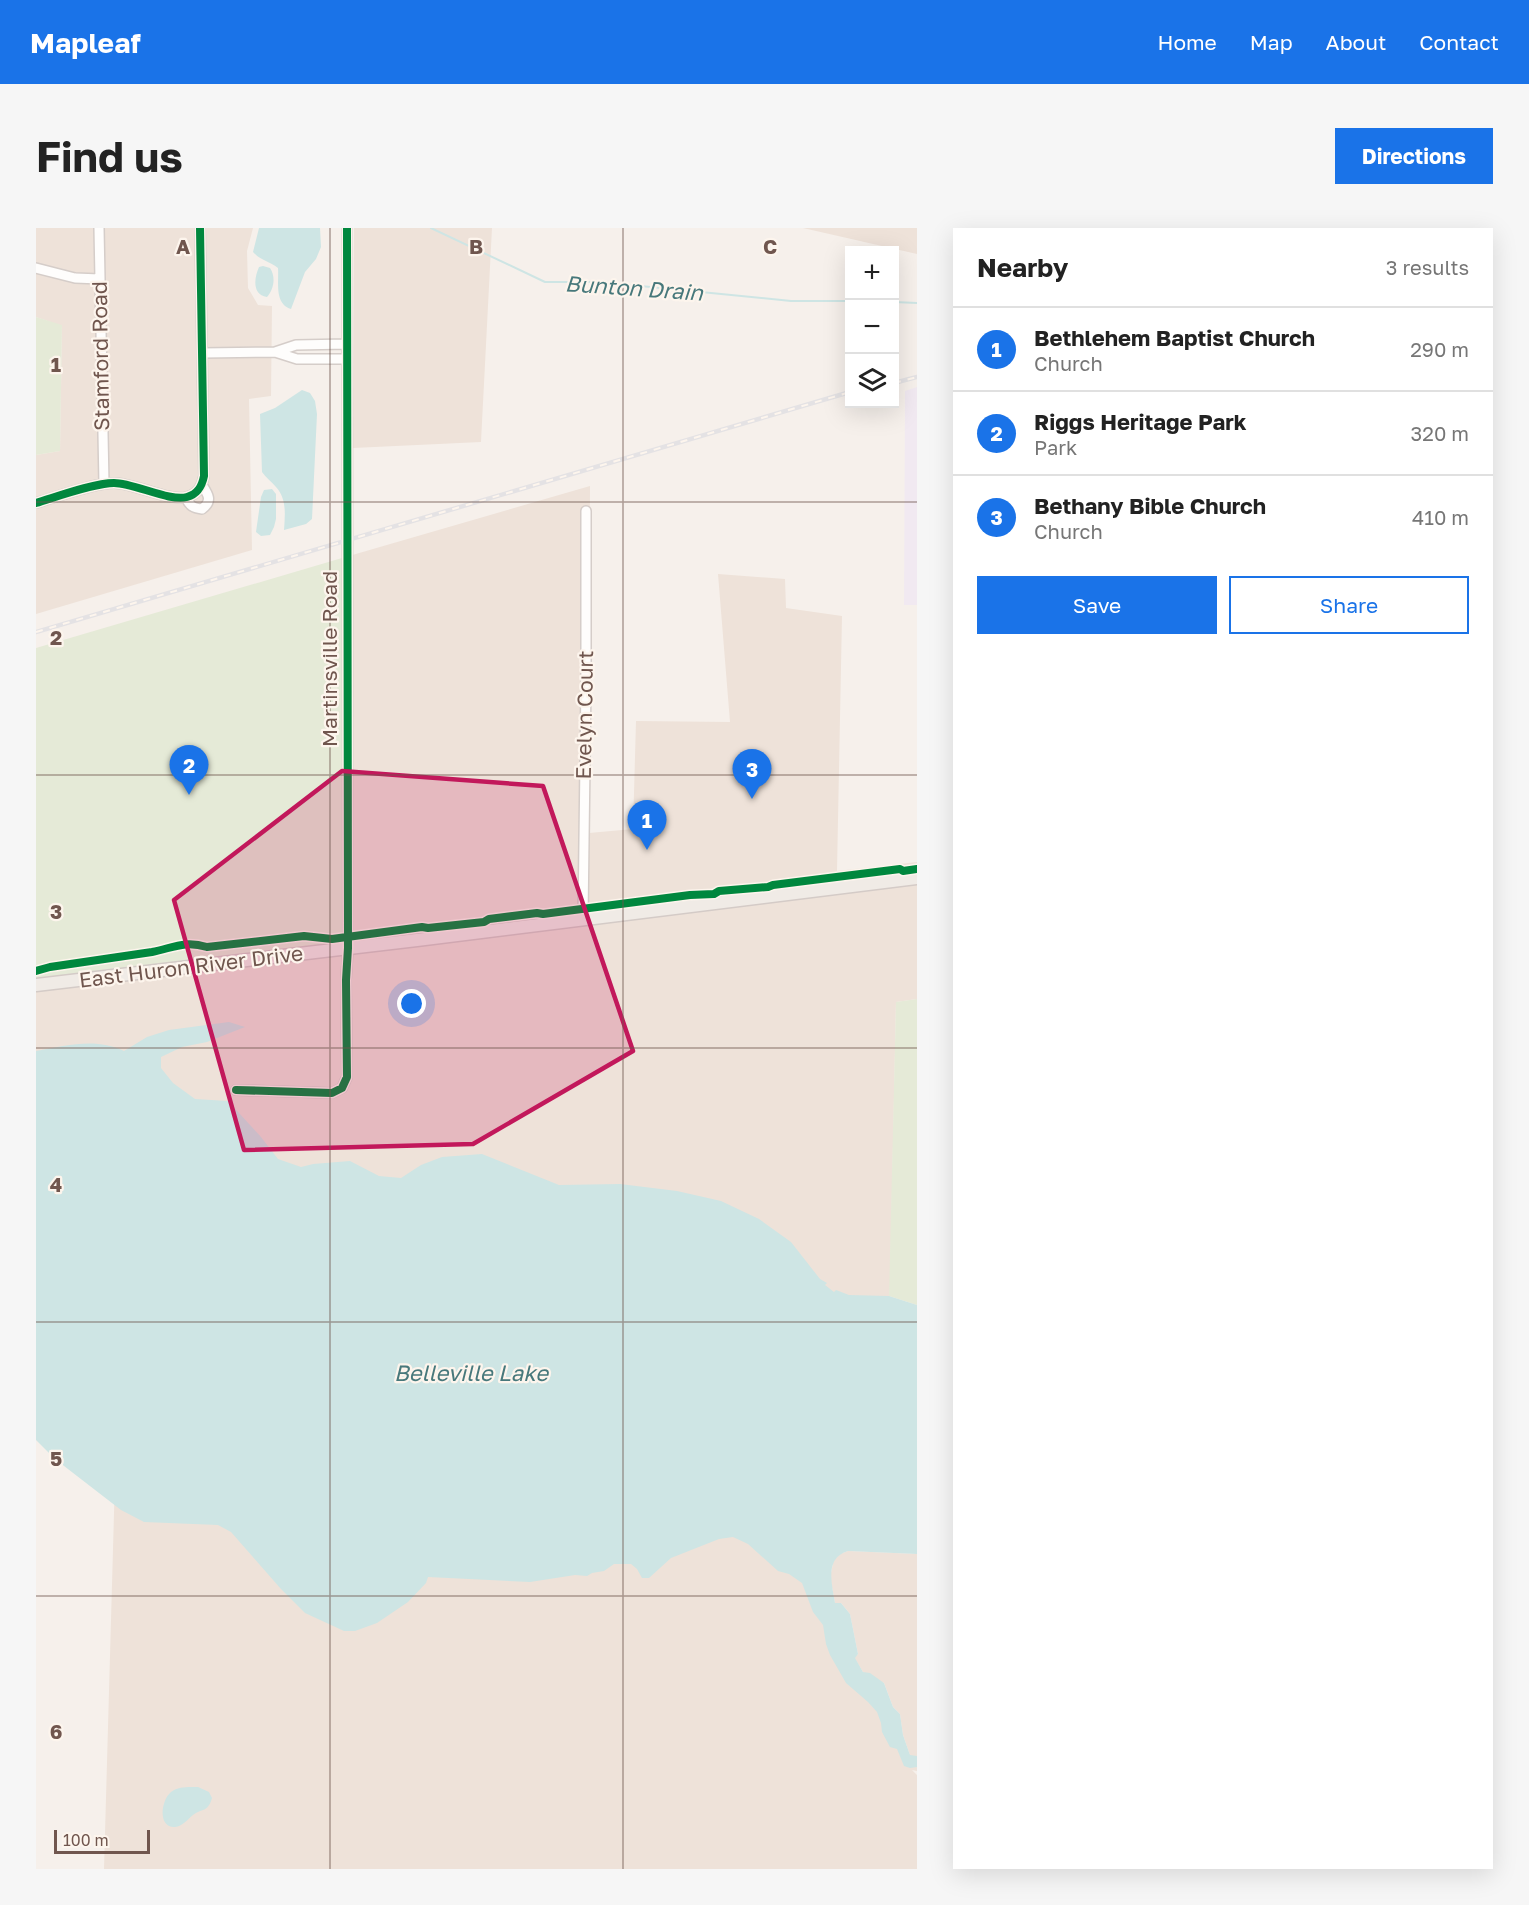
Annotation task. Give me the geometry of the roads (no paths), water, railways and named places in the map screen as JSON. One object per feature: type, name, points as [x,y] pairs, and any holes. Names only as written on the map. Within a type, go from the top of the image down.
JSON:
[{"type":"main road","name":"East Huron River Drive","points":[[36,985],[917,878]]},
{"type":"street","name":"Stamford Road","points":[[99,228],[104,484]]},
{"type":"street","name":"Martinsville Road","points":[[236,1090],[332,1093],[342,1088],[347,1077],[347,228]]},
{"type":"street","points":[[36,503],[104,484],[122,484],[168,496],[186,498],[194,494],[202,484],[204,476],[202,229]]},
{"type":"street","points":[[36,268],[75,278],[100,279]]},
{"type":"street","points":[[203,353],[274,352],[296,345],[347,344]]},
{"type":"street","points":[[274,352],[297,359],[348,359]]},
{"type":"street","points":[[186,498],[195,508],[202,509],[207,505],[210,501],[202,484]]},
{"type":"street","name":"Evelyn Court","points":[[583,919],[586,511]]},
{"type":"water","points":[[259,228],[320,228],[321,247],[316,259],[305,272],[291,309],[280,298],[278,268],[253,252]]},
{"type":"water","points":[[259,267],[270,268],[274,279],[273,287],[267,297],[259,293],[255,281]]},
{"type":"water","points":[[302,390],[310,393],[315,401],[317,414],[312,519],[306,524],[284,530],[285,507],[282,497],[262,472],[260,414],[275,408]]},
{"type":"water","points":[[272,489],[276,494],[276,519],[270,535],[261,536],[256,532],[261,497],[264,490]]},
{"type":"water","name":"Belleville Lake","points":[[229,1022],[245,1027],[207,1042],[182,1047],[161,1057],[161,1068],[173,1083],[195,1099],[228,1101],[278,1159],[301,1167],[350,1161],[379,1176],[401,1178],[421,1165],[442,1157],[482,1154],[559,1185],[620,1184],[677,1191],[721,1201],[759,1219],[791,1242],[820,1279],[827,1283],[825,1285],[834,1292],[836,1290],[849,1295],[889,1296],[917,1305],[917,1554],[848,1551],[835,1559],[831,1572],[835,1603],[841,1603],[850,1614],[858,1654],[855,1658],[863,1672],[870,1673],[884,1683],[893,1707],[900,1714],[903,1735],[910,1755],[917,1756],[917,1767],[904,1766],[897,1749],[890,1747],[882,1732],[877,1712],[846,1683],[830,1655],[823,1625],[813,1612],[802,1583],[789,1574],[778,1571],[748,1544],[733,1537],[719,1539],[671,1558],[649,1578],[642,1578],[631,1564],[614,1564],[604,1571],[587,1576],[575,1575],[530,1582],[428,1577],[426,1583],[408,1602],[377,1623],[355,1631],[344,1631],[305,1613],[231,1532],[218,1525],[144,1522],[121,1510],[55,1459],[36,1440],[36,1051],[69,1045],[102,1044],[124,1051],[147,1037],[169,1030]]},
{"type":"water","points":[[184,1787],[198,1787],[209,1792],[212,1798],[209,1806],[179,1826],[168,1825],[163,1817],[163,1806],[168,1795]]},
{"type":"waterway","name":"Bunton Drain","points":[[431,228],[545,282],[600,282],[791,301],[845,301]]},
{"type":"waterway","name":"Bunton Drain","points":[[899,302],[917,303]]},
{"type":"railway","points":[[899,382],[917,377]]},
{"type":"railway","points":[[36,632],[845,393]]},
{"type":"place","name":"Riggs Heritage Park","points":[[189,795]]},
{"type":"place","name":"Bethany Bible Church","points":[[752,799]]},
{"type":"place","name":"Bethlehem Baptist Church","points":[[647,850]]}]
